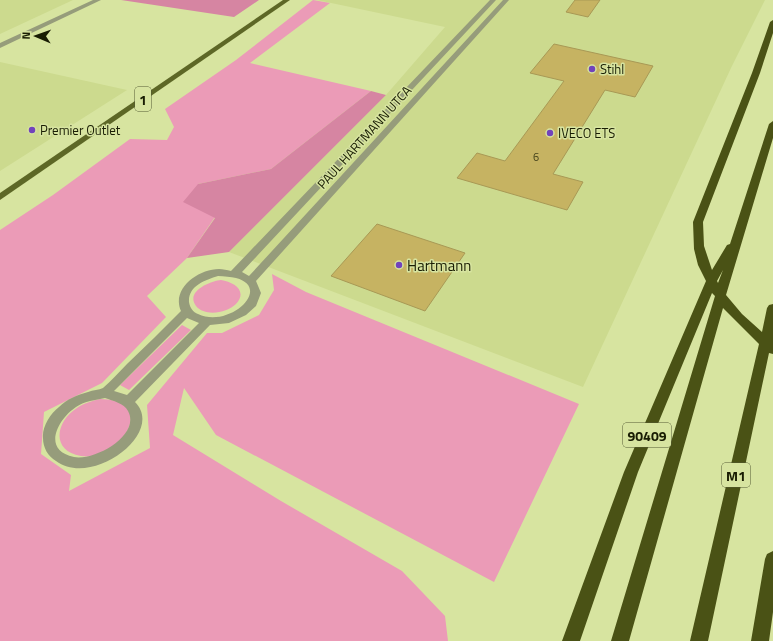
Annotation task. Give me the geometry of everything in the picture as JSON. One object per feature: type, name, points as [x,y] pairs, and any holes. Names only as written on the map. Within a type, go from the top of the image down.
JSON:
[{"type":"highway","points":[[773,22],[756,73],[698,222],[698,248],[709,279],[726,306],[749,330],[773,349]]},
{"type":"highway","points":[[620,641],[738,236],[773,124]]},
{"type":"highway","name":"90409","points":[[571,641],[632,472],[715,273],[738,236]]},
{"type":"highway","name":"M1","points":[[699,641],[773,308]]},
{"type":"highway","points":[[760,641],[773,559]]},
{"type":"main road","name":"1","points":[[0,197],[287,0]]},
{"type":"street","points":[[0,46],[98,0]]},
{"type":"street","name":"PAUL HARTMANN UTCA","points":[[235,273],[493,0]]},
{"type":"street","name":"PAUL HARTMANN UTCA","points":[[251,280],[506,0]]},
{"type":"street","points":[[218,272],[235,273],[251,280],[256,291],[255,300],[247,310],[231,319],[220,322],[207,322],[194,318],[187,312],[183,304],[184,297],[193,283],[202,277],[218,272]]},
{"type":"street","points":[[105,393],[187,312]]},
{"type":"street","points":[[129,401],[207,322]]},
{"type":"street","points":[[105,393],[119,395],[129,401],[134,408],[136,417],[134,430],[130,437],[119,448],[99,460],[75,463],[57,456],[50,448],[48,436],[54,420],[70,404],[86,396],[105,393]]},
{"type":"shaded area","points":[[0,0],[73,0],[0,34]]},
{"type":"shaded area","points":[[121,0],[259,0],[234,17]]},
{"type":"shaded area","points":[[313,0],[330,3],[250,63],[371,91],[271,169],[198,184],[215,217],[187,258],[147,296],[166,317],[102,383],[44,412],[41,454],[71,475],[69,491],[150,448],[147,405],[207,333],[222,333],[259,315],[274,290],[272,274],[306,292],[579,404],[494,582],[216,435],[184,388],[173,435],[281,501],[402,571],[445,616],[448,641],[0,641],[0,230],[53,195],[130,139],[167,140],[174,127],[165,109],[236,60]]},
{"type":"shaded area","points":[[317,0],[765,0],[731,68],[583,387],[229,252],[386,95],[445,27]]},
{"type":"shaded area","name":"Premier Outlet","points":[[0,62],[127,90],[0,171]]},
{"type":"shaded area","points":[[371,91],[386,95],[229,252],[187,258],[215,218],[183,202],[198,184],[271,169]]},
{"type":"shaded area","points":[[221,280],[235,285],[240,291],[241,295],[236,304],[227,310],[210,313],[205,312],[196,306],[194,296],[196,291],[211,282]]},
{"type":"shaded area","points":[[182,325],[191,330],[129,390],[120,385]]},
{"type":"shaded area","points":[[100,399],[118,402],[128,409],[131,419],[128,430],[120,441],[109,450],[95,455],[81,456],[71,453],[64,448],[61,442],[60,435],[64,420],[80,406]]},
{"type":"building","points":[[575,0],[600,0],[588,17],[566,12]]},
{"type":"building","points":[[554,44],[653,66],[635,97],[605,90],[553,174],[583,182],[567,210],[457,178],[477,153],[505,161],[564,81],[530,73]]},
{"type":"building","name":"Hartmann","points":[[377,224],[465,253],[425,311],[331,276]]},
{"type":"place","name":"Stihl","points":[[592,69]]},
{"type":"place","name":"Premier Outlet","points":[[32,130]]},
{"type":"place","name":"IVECO ETS","points":[[550,133]]},
{"type":"place","name":"Hartmann","points":[[399,265]]}]
